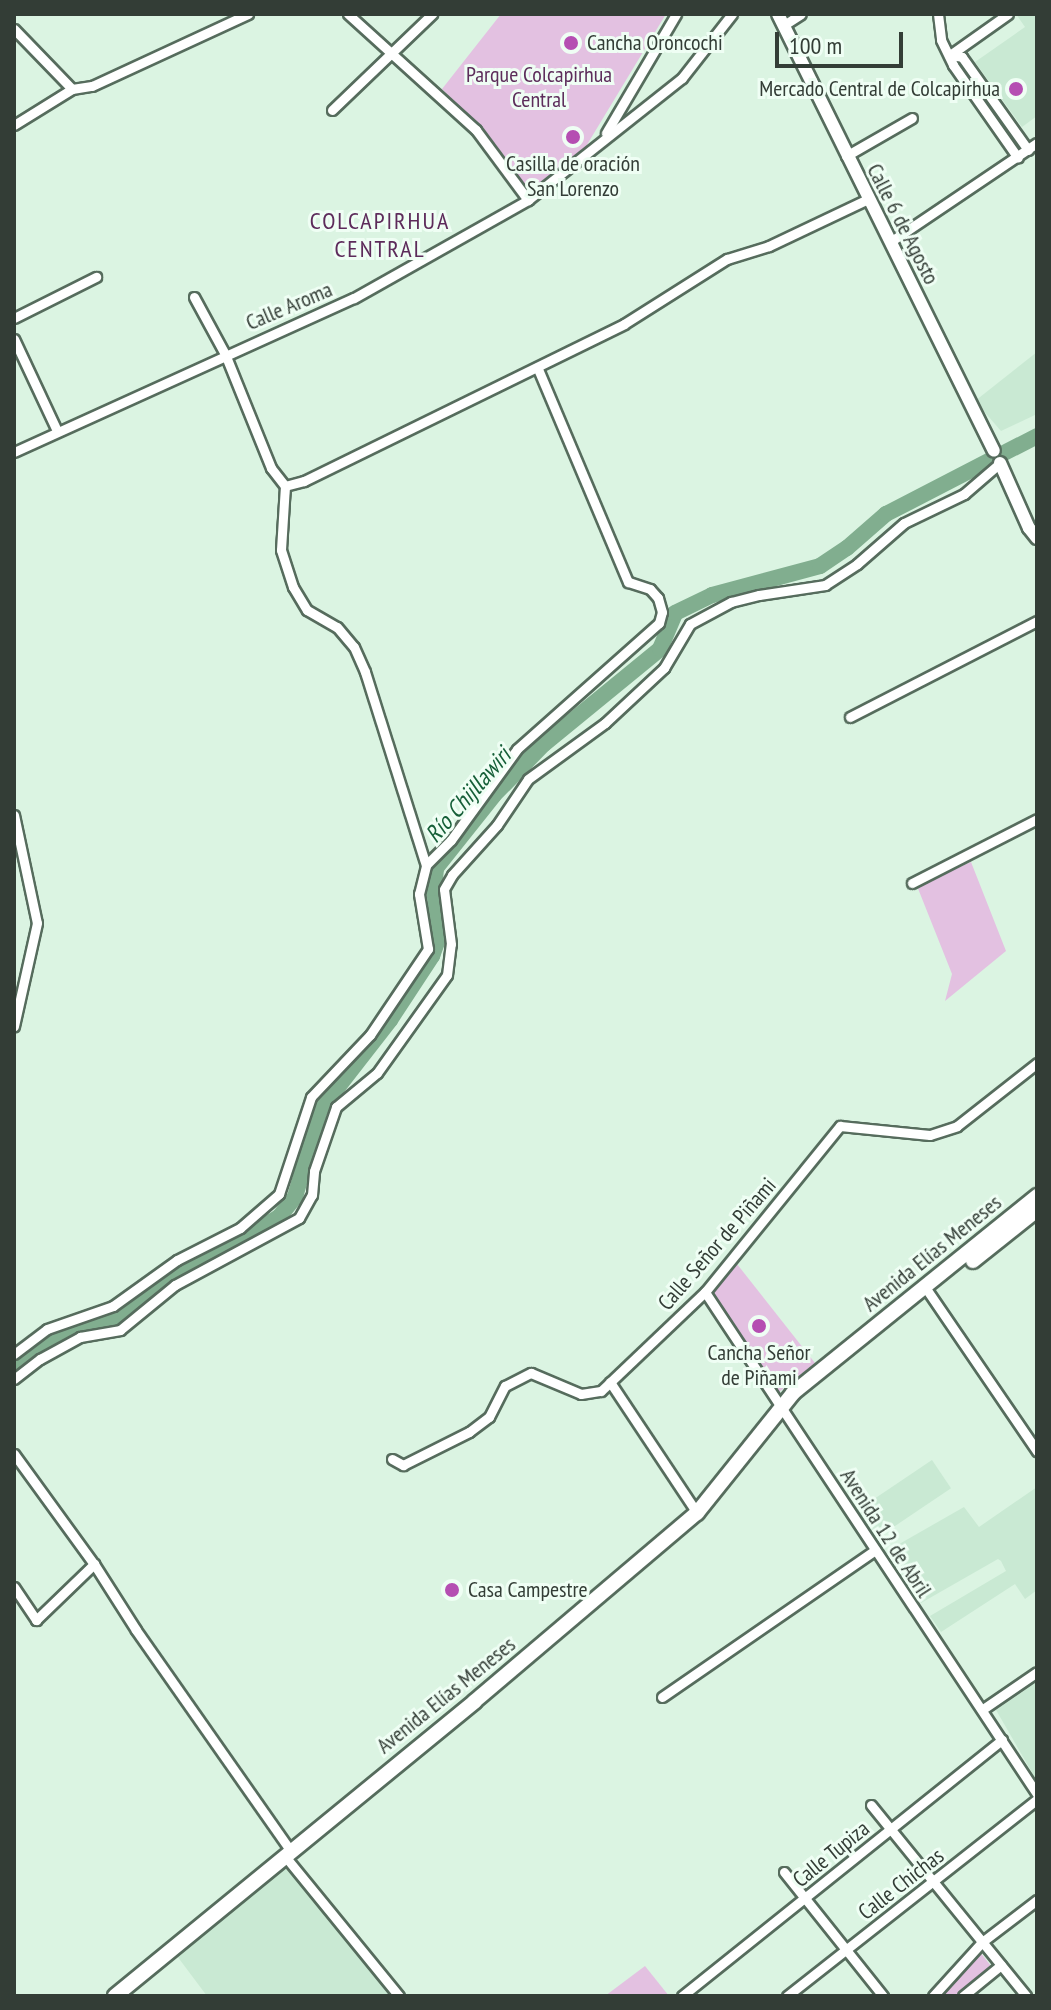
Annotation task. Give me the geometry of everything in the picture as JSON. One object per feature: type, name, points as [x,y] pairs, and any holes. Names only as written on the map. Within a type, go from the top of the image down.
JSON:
[{"type":"main road","name":"Calle 6 de Agosto","points":[[781,20],[1029,528],[1037,538]]},
{"type":"main road","name":"Avenida Elías Meneses","points":[[115,1996],[475,1701],[697,1513],[783,1407],[796,1402],[1037,1196]]},
{"type":"main road","name":"Avenida Elías Meneses","points":[[927,1290],[1037,1210]]},
{"type":"street","points":[[14,125],[72,89],[92,86],[248,14]]},
{"type":"street","points":[[348,14],[476,130],[528,200]]},
{"type":"street","points":[[332,110],[432,14]]},
{"type":"street","points":[[602,139],[676,14]]},
{"type":"street","name":"Calle Aroma","points":[[14,452],[354,298],[528,200],[682,78],[732,14]]},
{"type":"street","points":[[781,20],[801,14]]},
{"type":"street","points":[[938,14],[941,40],[953,65],[1018,158]]},
{"type":"street","points":[[950,55],[1008,14]]},
{"type":"street","points":[[14,29],[72,89]]},
{"type":"street","points":[[950,55],[962,57],[1028,150]]},
{"type":"street","points":[[846,156],[912,118]]},
{"type":"street","points":[[890,242],[1037,143]]},
{"type":"street","points":[[285,486],[304,481],[624,324],[727,259],[769,246],[868,199]]},
{"type":"street","points":[[14,318],[96,277]]},
{"type":"street","points":[[14,1354],[57,1324],[113,1306],[177,1260],[240,1228],[279,1194],[311,1097],[370,1035],[428,949],[419,894],[426,865],[365,672],[354,647],[337,627],[307,610],[293,587],[281,550],[285,486],[271,468],[225,354],[194,297]]},
{"type":"street","points":[[14,339],[57,431]]},
{"type":"street","points":[[426,865],[451,840],[517,749],[659,623],[662,612],[650,589],[628,582],[537,367]]},
{"type":"street","points":[[14,1379],[40,1359],[80,1337],[120,1330],[175,1285],[299,1218],[312,1195],[314,1171],[336,1107],[377,1073],[447,975],[451,944],[444,889],[452,875],[497,825],[528,779],[605,723],[664,668],[690,624],[731,602],[825,585],[866,557],[904,523],[964,494],[997,457]]},
{"type":"street","points":[[850,717],[1037,621]]},
{"type":"street","points":[[14,815],[37,923],[14,1026]]},
{"type":"street","points":[[912,883],[1037,819]]},
{"type":"street","name":"Calle Señor de Piñami","points":[[392,1459],[403,1465],[469,1432],[489,1417],[505,1386],[531,1373],[581,1394],[601,1391],[705,1292],[840,1126],[930,1135],[957,1126],[1037,1063]]},
{"type":"street","points":[[927,1290],[1037,1451]]},
{"type":"street","name":"Avenida 12 de Abril","points":[[705,1292],[983,1709],[1037,1797]]},
{"type":"street","points":[[610,1382],[697,1513]]},
{"type":"street","points":[[14,1454],[94,1564],[287,1853],[399,1996]]},
{"type":"street","points":[[662,1697],[875,1550]]},
{"type":"street","points":[[14,1587],[36,1620],[94,1564]]},
{"type":"street","points":[[983,1709],[1037,1672]]},
{"type":"street","name":"Calle Tupiza","points":[[682,1996],[1002,1740]]},
{"type":"street","name":"Calle Chichas","points":[[787,1996],[1037,1797]]},
{"type":"street","points":[[871,1805],[1026,1996]]},
{"type":"street","points":[[784,1872],[883,1996]]},
{"type":"street","points":[[933,1996],[982,1942],[1037,1900]]},
{"type":"street","points":[[963,1996],[1001,1965]]},
{"type":"shaded area","name":"Mercado Central de Colcapirhua","points":[[1016,14],[1037,14],[1037,116],[1022,127],[975,62],[1025,27]]},
{"type":"shaded area","points":[[1037,352],[1037,414],[1001,431],[975,401]]},
{"type":"shaded area","points":[[932,1460],[951,1488],[876,1539],[857,1510]]},
{"type":"shaded area","points":[[1037,1487],[1037,1590],[1025,1599],[1015,1584],[941,1632],[930,1616],[1006,1571],[1001,1561],[998,1559],[921,1603],[887,1551],[964,1507],[979,1527]]},
{"type":"shaded area","points":[[1037,1682],[1037,1781],[996,1710]]},
{"type":"shaded area","points":[[286,1866],[389,1989],[387,1996],[207,1996],[177,1956]]},
{"type":"green space","name":"Parque Colcapirhua Central","points":[[501,14],[666,14],[585,148],[531,189],[524,188],[480,127],[442,89]]},
{"type":"green space","points":[[971,862],[1006,951],[945,1001],[952,974],[917,886]]},
{"type":"green space","points":[[737,1264],[815,1363],[779,1392],[712,1294]]},
{"type":"green space","points":[[980,1952],[991,1966],[956,1996],[940,1996]]},
{"type":"green space","points":[[645,1966],[669,1996],[605,1996]]},
{"type":"waterway","name":"Río Chijllawiri","points":[[14,1367],[59,1334],[114,1321],[184,1265],[233,1245],[279,1217],[295,1197],[320,1110],[390,1020],[432,956],[439,937],[434,888],[436,868],[494,795],[544,744],[660,649],[675,613],[712,595],[820,566],[847,548],[886,514],[1037,436]]},
{"type":"place","name":"Cancha Oroncochi","points":[[571,43]]},
{"type":"place","name":"Mercado Central de Colcapirhua","points":[[1016,89]]},
{"type":"place","name":"Casilla de oración San Lorenzo","points":[[573,137]]},
{"type":"place","name":"Cancha Señor de Piñami","points":[[759,1326]]},
{"type":"place","name":"Casa Campestre","points":[[452,1590]]},
{"type":"district","name":"COLCAPIRHUA CENTRAL","points":[[380,235]]}]
